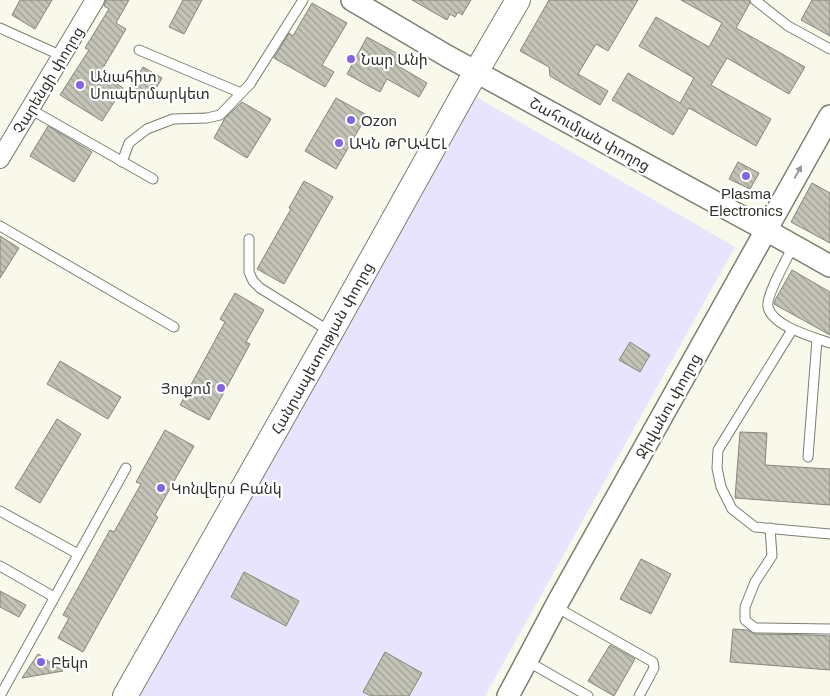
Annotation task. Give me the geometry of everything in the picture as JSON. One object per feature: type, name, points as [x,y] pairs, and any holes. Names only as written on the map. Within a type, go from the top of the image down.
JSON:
[{"type":"main road","name":"Հանրապետության փողոց","points":[[125,696],[518,0]]},
{"type":"street","name":"Չարենցի փողոց","points":[[0,159],[95,0]]},
{"type":"street","name":"Շահումյան փողոց","points":[[352,0],[447,56],[830,266]]},
{"type":"street","name":"Ջիվանու փողոց","points":[[512,692],[526,661],[830,116]]},
{"type":"lane","points":[[122,162],[129,143],[147,129],[173,119],[208,118],[220,115],[250,84],[302,0]]},
{"type":"lane","points":[[755,0],[788,26],[830,49]]},
{"type":"lane","points":[[0,28],[62,56]]},
{"type":"lane","points":[[139,50],[241,93]]},
{"type":"lane","points":[[30,110],[153,179]]},
{"type":"lane","points":[[0,226],[174,327]]},
{"type":"lane","points":[[249,239],[250,272],[253,281],[260,288],[331,332]]},
{"type":"lane","points":[[794,246],[769,296],[768,307],[773,317],[792,330],[830,343]]},
{"type":"lane","points":[[792,330],[718,450],[717,468],[721,487],[732,509],[755,527],[830,534]]},
{"type":"lane","points":[[808,457],[817,339]]},
{"type":"lane","points":[[0,696],[126,468]]},
{"type":"lane","points":[[0,511],[78,554]]},
{"type":"lane","points":[[770,528],[772,556],[755,582],[745,607],[744,620],[755,628],[830,629]]},
{"type":"lane","points":[[0,566],[54,598]]},
{"type":"lane","points":[[556,607],[653,662],[654,668],[639,696]]},
{"type":"lane","points":[[526,661],[588,696]]},
{"type":"shaded area","points":[[473,95],[735,247],[485,696],[133,696]]},
{"type":"building","points":[[20,0],[52,0],[35,29],[12,15]]},
{"type":"building","points":[[106,0],[129,0],[116,23],[126,29],[100,73],[123,88],[102,121],[60,95],[89,50],[85,48],[109,9],[104,6]]},
{"type":"building","points":[[183,0],[202,0],[184,34],[169,27]]},
{"type":"building","points":[[412,0],[471,0],[462,15],[458,12],[455,17],[450,14],[447,20]]},
{"type":"building","points":[[549,0],[638,0],[608,51],[596,44],[578,74],[608,91],[600,105],[550,76],[549,67],[520,51]]},
{"type":"building","points":[[681,0],[749,0],[750,3],[736,28],[805,67],[789,94],[727,58],[711,85],[771,119],[756,146],[689,108],[673,135],[612,100],[628,73],[680,103],[694,78],[639,46],[656,17],[709,47],[722,23]]},
{"type":"building","points":[[812,0],[830,0],[830,36],[801,20]]},
{"type":"building","points":[[312,3],[347,23],[322,65],[334,72],[325,87],[274,58],[289,33],[293,36]]},
{"type":"building","points":[[367,37],[400,55],[395,64],[427,83],[419,97],[387,79],[380,92],[347,74]]},
{"type":"building","points":[[143,67],[162,78],[151,97],[132,86]]},
{"type":"building","points":[[336,98],[367,115],[336,169],[305,151]]},
{"type":"building","points":[[242,102],[271,119],[247,158],[214,138],[225,118]]},
{"type":"building","points":[[48,126],[92,152],[74,182],[30,156]]},
{"type":"building","points":[[738,162],[759,173],[750,189],[729,179]]},
{"type":"building","points":[[304,181],[333,197],[284,284],[257,269],[291,209],[289,208]]},
{"type":"building","points":[[812,183],[830,193],[830,243],[791,222]]},
{"type":"building","points":[[0,236],[19,248],[0,278]]},
{"type":"building","points":[[792,270],[830,292],[830,335],[774,304]]},
{"type":"building","points":[[235,293],[264,310],[246,342],[250,344],[209,420],[180,405],[225,322],[220,319]]},
{"type":"building","points":[[630,342],[650,355],[640,372],[619,360]]},
{"type":"building","points":[[60,361],[121,397],[108,419],[47,384]]},
{"type":"building","points":[[57,419],[81,434],[40,503],[15,488]]},
{"type":"building","points":[[165,430],[194,446],[155,515],[158,517],[83,652],[58,638],[69,618],[63,615],[110,530],[114,532],[141,484],[136,482]]},
{"type":"building","points":[[740,432],[767,433],[765,465],[830,469],[830,505],[735,498]]},
{"type":"building","points":[[641,559],[671,574],[651,614],[620,599]]},
{"type":"building","points":[[244,572],[299,601],[286,626],[231,597]]},
{"type":"building","points":[[0,591],[26,605],[19,617],[0,607]]},
{"type":"building","points":[[733,629],[747,630],[755,634],[830,636],[830,670],[730,662]]},
{"type":"building","points":[[610,645],[635,659],[614,696],[588,681]]},
{"type":"building","points":[[385,652],[422,673],[409,696],[371,696],[363,692]]},
{"type":"building","name":"Բեկո","points":[[38,654],[63,671],[22,678]]},
{"type":"place","name":"Նար Անի","points":[[351,59]]},
{"type":"place","name":"Անահիտ Սուպերմարկետ","points":[[80,85]]},
{"type":"place","name":"Ozon","points":[[351,120]]},
{"type":"place","name":"ԱԿՆ ԹՐԱՎԵԼ","points":[[339,143]]},
{"type":"place","name":"Plasma Electronics","points":[[746,176]]},
{"type":"place","name":"Յուքոմ","points":[[221,388]]},
{"type":"place","name":"Կոնվերս Բանկ","points":[[161,488]]},
{"type":"place","name":"Բեկո","points":[[41,662]]}]
